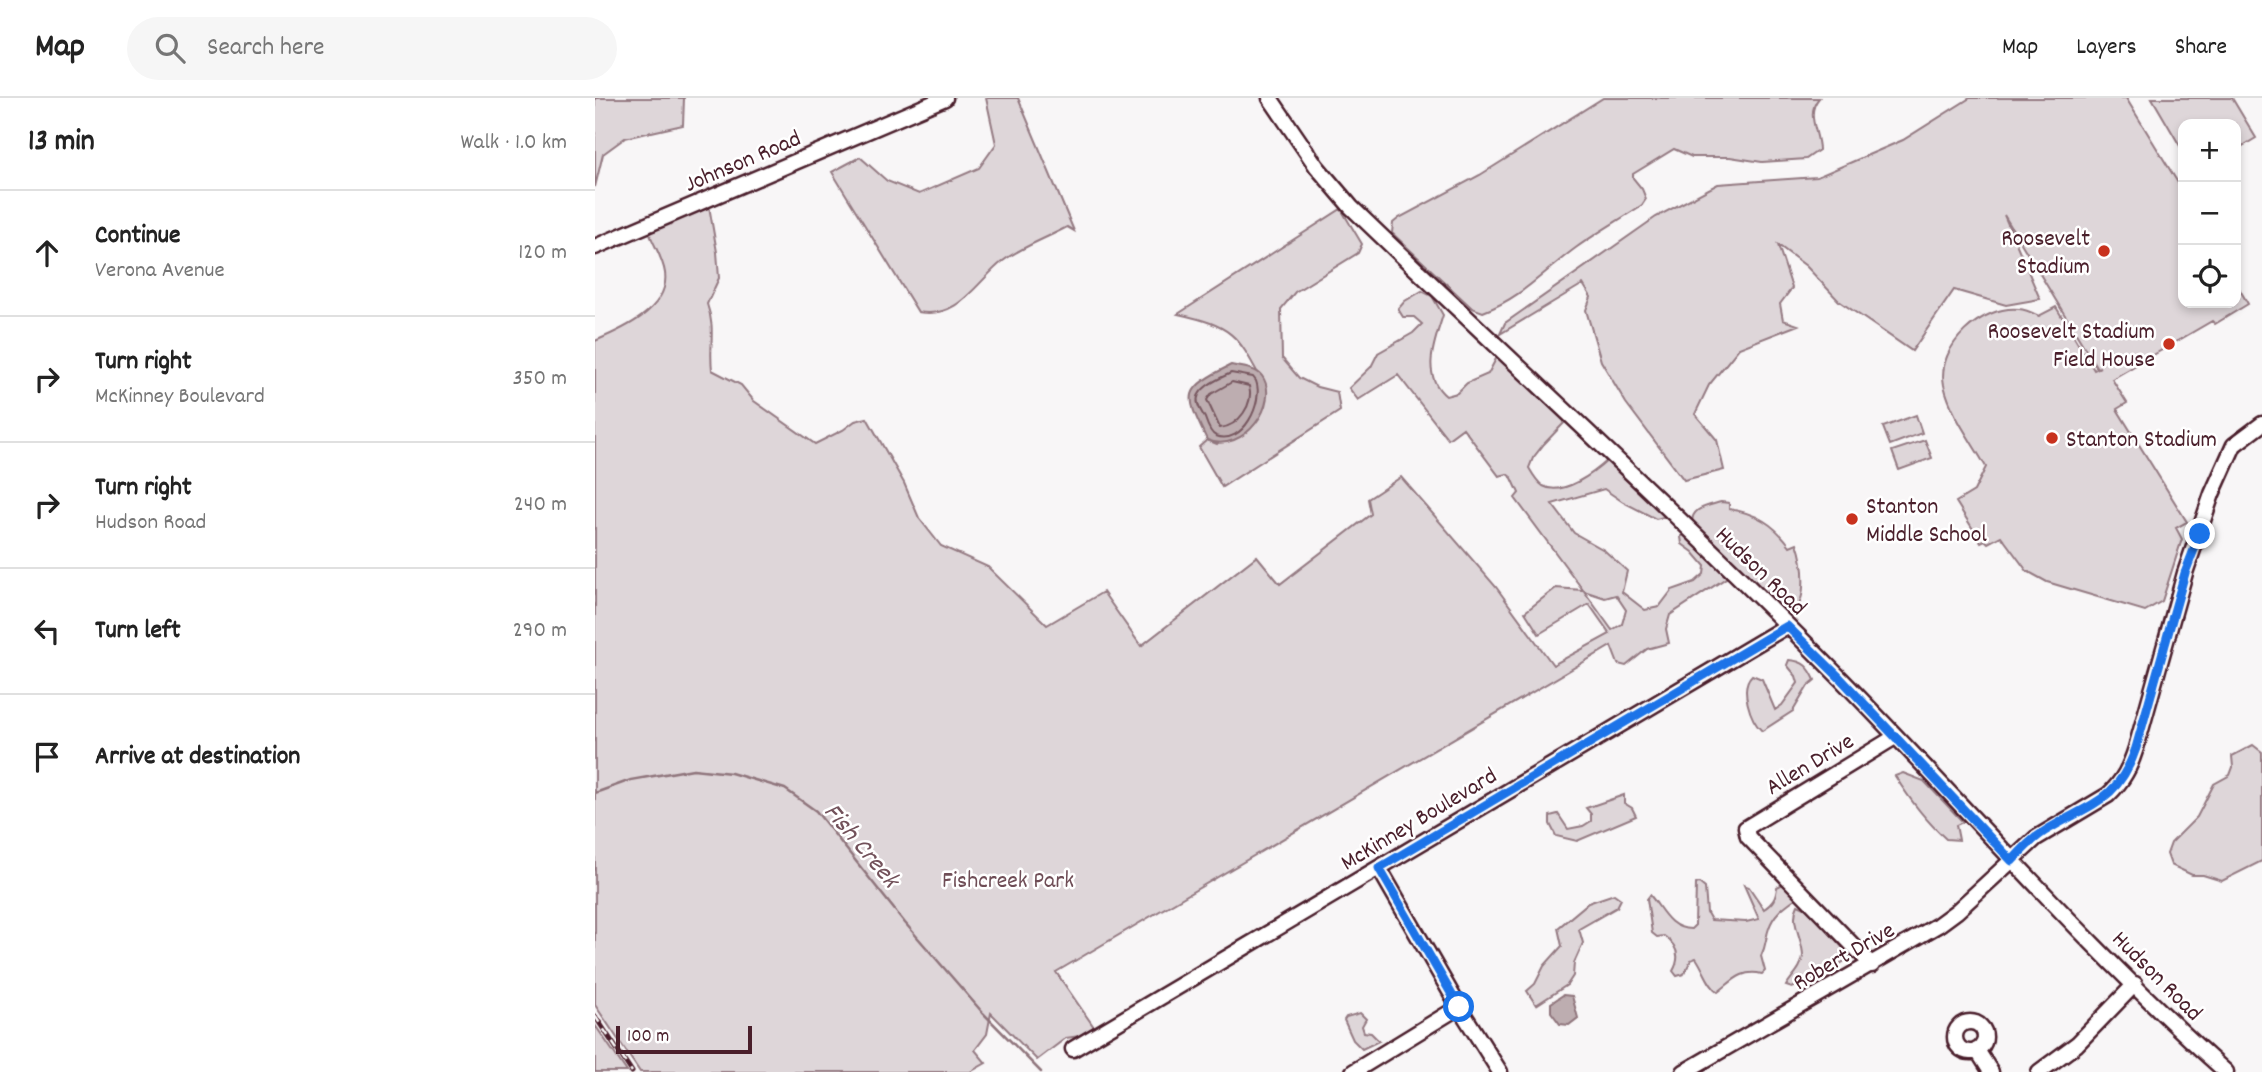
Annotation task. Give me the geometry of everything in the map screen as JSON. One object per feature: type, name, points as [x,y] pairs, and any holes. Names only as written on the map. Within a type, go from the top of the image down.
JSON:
[{"type":"street","name":"Johnson Road","points":[[595,247],[945,98]]},
{"type":"street","name":"Hudson Road","points":[[1270,98],[1317,167],[1351,207],[1787,626],[2012,861],[2226,1072]]},
{"type":"street","name":"Robert Drive","points":[[1684,1072],[1872,965],[1958,911],[2044,832],[2108,795],[2126,774],[2211,494],[2234,445],[2262,424]]},
{"type":"street","name":"McKinney Boulevard","points":[[1073,1049],[1787,626]]},
{"type":"street","name":"Allen Drive","points":[[1872,965],[1748,836],[1746,828],[1895,737]]},
{"type":"street","points":[[1379,868],[1459,1007],[1500,1072]]},
{"type":"street","points":[[2039,1072],[2077,1044],[2135,984]]},
{"type":"street","points":[[1353,1072],[1459,1007]]},
{"type":"street","points":[[1977,1050],[1991,1072]]},
{"type":"green space","points":[[595,98],[684,98],[683,125],[625,138],[603,154],[595,187]]},
{"type":"green space","points":[[986,98],[1018,98],[1074,231],[1067,227],[1010,256],[956,305],[932,313],[918,312],[832,172],[860,157],[887,181],[919,194],[979,168],[996,144]]},
{"type":"green space","points":[[1603,98],[1819,98],[1813,110],[1813,117],[1819,150],[1806,159],[1762,162],[1730,157],[1692,157],[1674,149],[1633,174],[1646,199],[1642,205],[1577,247],[1510,299],[1483,312],[1472,308],[1392,233],[1393,223],[1399,218],[1480,175]]},
{"type":"green space","points":[[1970,98],[2126,98],[2178,183],[2178,308],[2241,308],[2241,292],[2248,304],[2215,324],[2212,321],[2112,379],[2127,403],[2117,409],[2187,522],[2176,528],[2182,539],[2162,601],[2145,611],[2047,582],[2027,571],[2001,536],[1988,543],[1985,540],[1981,542],[1956,502],[1974,491],[1986,467],[1956,417],[1944,385],[1943,370],[1947,356],[1965,331],[1977,321],[2005,310],[2021,309],[2039,316],[2056,307],[2094,370],[2100,367],[2097,368],[2004,215],[2040,299],[2006,305],[1954,290],[1912,351],[1839,301],[1806,266],[1778,245],[1792,288],[1780,304],[1783,320],[1798,325],[1739,348],[1709,385],[1695,414],[1717,440],[1724,470],[1684,480],[1626,403],[1601,361],[1586,310],[1591,297],[1583,284],[1500,334],[1505,323],[1656,217],[1718,184],[1817,177],[1903,140]]},
{"type":"green space","points":[[2152,98],[2232,98],[2256,138],[2241,147],[2241,119],[2178,119],[2178,142]]},
{"type":"green space","name":"Fishcreek Park","points":[[709,206],[719,278],[707,304],[712,329],[712,370],[741,385],[754,401],[815,444],[855,421],[867,418],[904,483],[919,518],[941,546],[988,567],[1047,625],[1103,592],[1141,646],[1257,556],[1280,584],[1371,514],[1368,499],[1401,477],[1496,587],[1553,665],[1610,634],[1589,604],[1539,634],[1525,612],[1556,588],[1583,590],[1515,498],[1519,493],[1512,478],[1507,474],[1499,476],[1463,428],[1448,439],[1398,375],[1358,400],[1349,388],[1371,367],[1378,353],[1413,333],[1422,324],[1414,317],[1403,317],[1398,309],[1405,301],[1422,291],[1432,296],[1443,315],[1434,347],[1432,368],[1438,388],[1446,396],[1457,393],[1467,383],[1488,374],[1498,355],[1566,421],[1544,444],[1529,468],[1543,486],[1551,489],[1569,486],[1609,459],[1667,516],[1656,519],[1604,489],[1552,504],[1574,533],[1604,550],[1627,571],[1622,592],[1645,610],[1659,607],[1672,590],[1695,582],[1704,574],[1705,566],[1682,544],[1681,537],[1685,533],[1729,576],[1670,615],[1666,629],[1669,643],[1647,649],[1626,666],[1618,664],[1611,646],[1056,972],[1096,1030],[1087,1035],[1066,1038],[1037,1060],[991,1013],[987,1034],[975,1050],[986,1063],[970,1072],[640,1072],[595,1005],[595,341],[642,316],[660,297],[665,273],[649,232]],"holes":[[[1584,591],[1605,598],[1616,595],[1626,610],[1622,624],[1612,630]]]},
{"type":"green space","points":[[1341,209],[1362,244],[1358,253],[1295,292],[1281,309],[1282,358],[1299,378],[1317,387],[1337,392],[1340,411],[1222,487],[1199,447],[1207,440],[1217,444],[1266,388],[1234,337],[1213,324],[1178,314]]},
{"type":"green space","points":[[1916,415],[1922,433],[1890,445],[1883,427]]},
{"type":"green space","points":[[1925,440],[1932,458],[1899,470],[1892,451]]},
{"type":"green space","points":[[1721,502],[1729,503],[1729,509],[1748,513],[1764,521],[1790,546],[1797,543],[1802,562],[1802,594],[1794,612],[1787,617],[1693,527],[1693,516],[1696,512]]},
{"type":"green space","points":[[1789,660],[1805,666],[1815,680],[1808,686],[1793,711],[1762,731],[1748,703],[1748,680],[1752,675],[1762,679],[1775,710],[1798,683],[1787,665]]},
{"type":"green space","points":[[2253,745],[2262,752],[2262,861],[2222,881],[2203,875],[2192,875],[2171,865],[2167,854],[2171,843],[2197,817],[2214,784],[2230,775],[2233,767],[2232,756]]},
{"type":"green space","points":[[1903,773],[1924,781],[1963,822],[1956,825],[1959,840],[1946,839],[1925,817],[1895,776]]},
{"type":"green space","points":[[1624,795],[1624,803],[1632,808],[1636,816],[1577,841],[1556,836],[1550,824],[1550,816],[1558,814],[1568,829],[1583,826],[1591,821],[1591,814],[1586,808]]},
{"type":"green space","points":[[1699,883],[1705,888],[1707,913],[1711,920],[1746,922],[1759,919],[1744,885],[1749,887],[1764,909],[1773,900],[1777,887],[1783,884],[1796,894],[1796,898],[1780,910],[1771,923],[1761,956],[1765,971],[1762,974],[1743,975],[1718,992],[1696,958],[1691,960],[1684,974],[1677,976],[1673,971],[1677,961],[1676,952],[1672,943],[1664,936],[1657,937],[1652,933],[1647,899],[1650,895],[1662,912],[1677,926],[1691,929],[1695,925],[1696,884]]},
{"type":"green space","points":[[1614,894],[1621,899],[1617,907],[1579,929],[1583,943],[1574,963],[1573,976],[1567,985],[1536,1005],[1527,991],[1562,946],[1558,928],[1588,903]]},
{"type":"green space","points":[[1798,905],[1807,909],[1851,957],[1819,977],[1792,988],[1786,986],[1799,968],[1803,956],[1795,918]]},
{"type":"green space","points":[[1360,1013],[1366,1019],[1362,1026],[1364,1032],[1371,1033],[1379,1041],[1362,1049],[1353,1040],[1344,1020]]},
{"type":"green space","points":[[595,1025],[627,1072],[595,1072]]},
{"type":"water","points":[[1231,365],[1252,370],[1262,376],[1267,387],[1263,412],[1246,433],[1234,440],[1221,443],[1207,440],[1194,412],[1192,395],[1203,381]]},
{"type":"water","points":[[1563,995],[1572,996],[1578,1018],[1569,1025],[1560,1024],[1551,1012],[1551,1003]]},
{"type":"waterway","name":"Fish Creek","points":[[595,793],[631,780],[693,769],[731,773],[785,789],[816,811],[905,923],[983,1013],[1041,1072]]},
{"type":"railway","points":[[595,1016],[632,1072]]},
{"type":"place","name":"Roosevelt Stadium","points":[[2104,251]]},
{"type":"place","name":"Roosevelt Stadium Field House","points":[[2169,344]]},
{"type":"place","name":"Stanton Stadium","points":[[2052,438]]},
{"type":"place","name":"Stanton Middle School","points":[[1852,519]]},
{"type":"route","points":[[1459,1007],[1379,868],[1787,626],[1840,678],[2012,861],[2044,832],[2108,795],[2126,774],[2136,748],[2185,573],[2200,534]]}]
